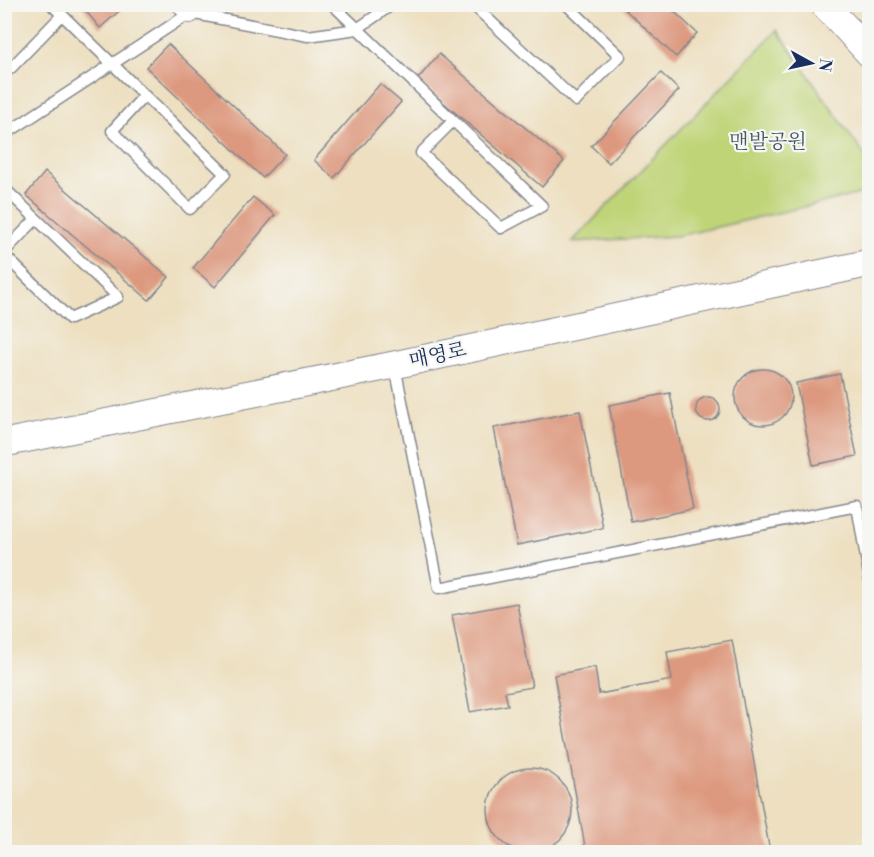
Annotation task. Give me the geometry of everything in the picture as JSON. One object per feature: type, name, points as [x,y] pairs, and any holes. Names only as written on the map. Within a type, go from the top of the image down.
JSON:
[{"type":"street","points":[[824,4],[870,54]]},
{"type":"street","name":"매영로","points":[[4,443],[394,365],[870,263]]},
{"type":"lane","points":[[51,4],[225,174],[190,209],[112,131],[144,96]]},
{"type":"lane","points":[[332,4],[542,206],[501,228],[421,153],[453,121]]},
{"type":"lane","points":[[4,135],[112,65],[186,9],[308,36],[357,29],[393,4]]},
{"type":"lane","points":[[472,4],[576,101],[620,56],[566,4]]},
{"type":"lane","points":[[4,64],[10,69],[62,15]]},
{"type":"lane","points":[[4,188],[118,297],[70,319],[4,254],[36,219]]},
{"type":"lane","points":[[394,365],[439,588],[856,506],[870,581]]},
{"type":"green space","name":"맨발공원","points":[[777,30],[869,162],[869,192],[678,236],[572,242]]},
{"type":"building","points":[[80,4],[127,4],[100,28]]},
{"type":"building","points":[[619,4],[666,4],[697,33],[676,57]]},
{"type":"building","points":[[168,44],[285,154],[263,178],[146,67]]},
{"type":"building","points":[[439,54],[564,161],[542,187],[417,80]]},
{"type":"building","points":[[661,73],[679,90],[609,163],[591,146]]},
{"type":"building","points":[[380,84],[401,102],[334,178],[314,160]]},
{"type":"building","points":[[45,172],[169,277],[149,300],[26,195]]},
{"type":"building","points":[[253,197],[275,215],[215,287],[193,268]]},
{"type":"building","points":[[757,369],[769,369],[779,373],[787,381],[791,397],[787,413],[779,421],[769,425],[757,425],[747,421],[739,413],[735,403],[735,391],[739,381],[747,373]]},
{"type":"building","points":[[840,374],[857,456],[813,465],[796,383]]},
{"type":"building","points":[[670,393],[693,509],[631,522],[609,405]]},
{"type":"building","points":[[708,397],[713,398],[719,404],[719,414],[713,420],[708,421],[703,420],[697,414],[696,409],[697,404],[703,398]]},
{"type":"building","points":[[580,411],[603,528],[517,545],[494,428]]},
{"type":"building","points":[[517,603],[532,687],[505,692],[508,705],[470,712],[452,615]]},
{"type":"building","points":[[732,640],[770,852],[586,852],[554,675],[595,667],[599,694],[672,680],[667,652]]},
{"type":"building","points":[[522,768],[538,768],[554,775],[565,786],[572,802],[569,826],[560,840],[538,852],[522,852],[506,845],[495,834],[488,818],[488,802],[495,786],[506,775]]}]
